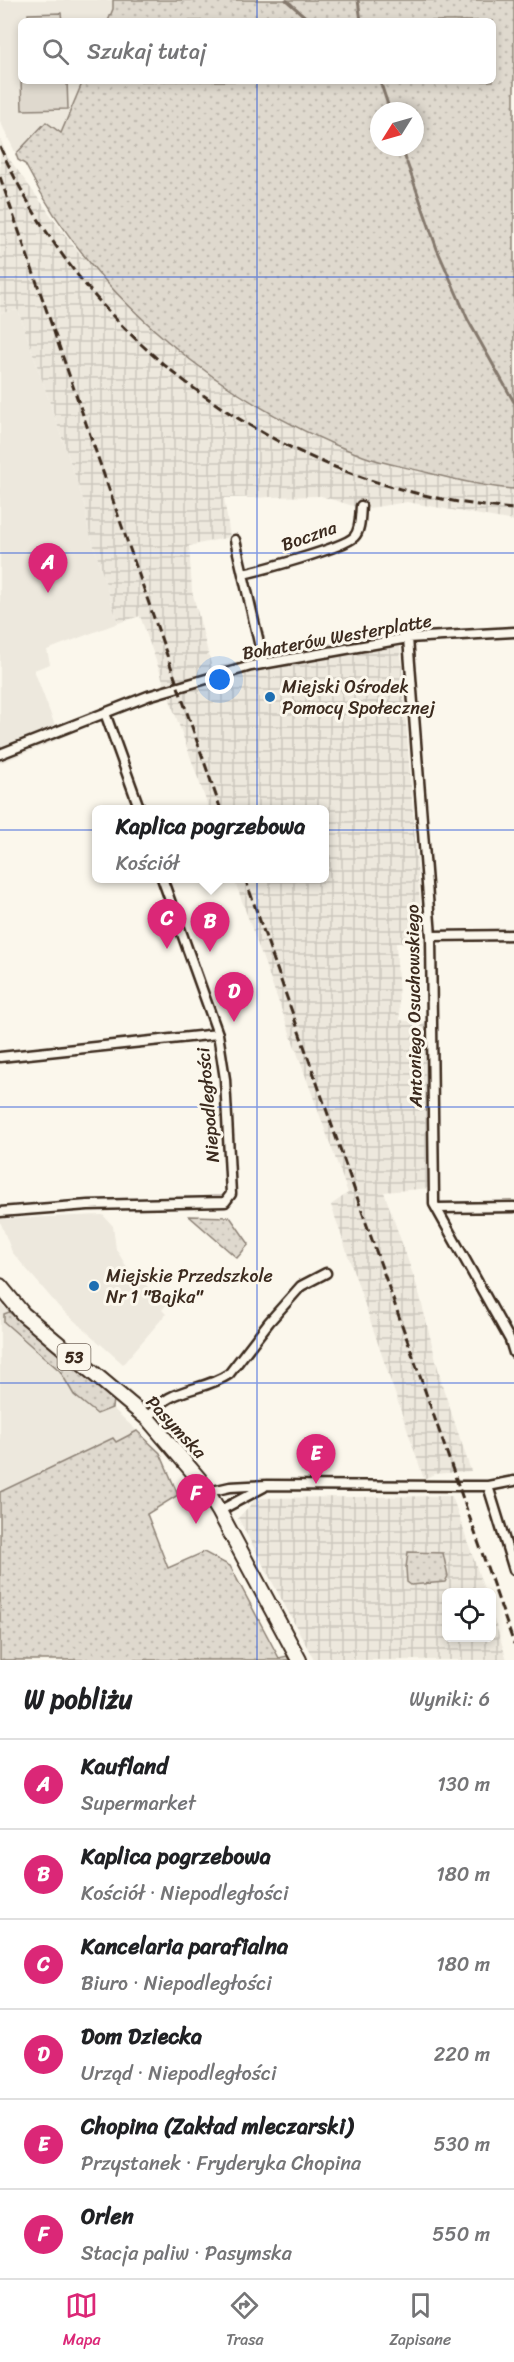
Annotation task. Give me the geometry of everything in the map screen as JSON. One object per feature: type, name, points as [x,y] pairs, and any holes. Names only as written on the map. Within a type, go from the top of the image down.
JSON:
[{"type":"main road","name":"Pasymska","points":[[0,1286],[22,1314],[148,1419],[166,1439],[208,1492],[299,1660]]},
{"type":"street","name":"Boczna","points":[[243,574],[350,540],[358,531],[361,506]]},
{"type":"street","points":[[235,540],[264,663]]},
{"type":"street","name":"Bohaterów Westerplatte","points":[[0,754],[168,689],[264,663],[408,638],[514,632]]},
{"type":"street","name":"Antoniego Osuchowskiego","points":[[408,638],[431,936],[434,1199],[510,1340],[514,1353]]},
{"type":"street","points":[[105,713],[138,805]]},
{"type":"street","name":"Niepodległości","points":[[0,1212],[88,1205],[225,1202],[231,1194],[225,1079],[218,1034],[163,883]]},
{"type":"street","points":[[431,936],[514,935]]},
{"type":"street","points":[[0,1057],[218,1034]]},
{"type":"street","points":[[438,1208],[514,1207]]},
{"type":"street","points":[[148,1419],[156,1405],[163,1401],[189,1388],[220,1380],[229,1374],[269,1322],[302,1286],[326,1273]]},
{"type":"street","points":[[208,1492],[231,1487],[267,1485],[488,1486],[514,1481]]},
{"type":"street","points":[[219,1511],[267,1485]]},
{"type":"street","points":[[488,1486],[514,1570]]},
{"type":"shaded area","points":[[0,0],[113,0],[113,9],[109,18],[18,18],[18,84],[82,84],[61,133],[45,122],[16,154],[0,121]]},
{"type":"shaded area","points":[[113,0],[514,0],[514,489],[461,481],[363,456],[311,434],[261,407],[212,376],[167,341],[125,302],[87,259],[53,213],[25,164],[18,160],[16,154],[46,122],[61,133],[82,84],[496,84],[496,18],[109,18],[113,9]]},
{"type":"shaded area","points":[[61,13],[62,18],[28,18],[28,14]]},
{"type":"shaded area","points":[[21,84],[67,84],[68,109],[22,110]]},
{"type":"shaded area","points":[[0,138],[7,156],[75,248],[145,320],[198,366],[241,397],[277,417],[364,457],[487,487],[514,489],[514,521],[407,502],[363,509],[321,496],[224,498],[230,537],[189,546],[192,591],[212,668],[267,654],[399,631],[423,942],[396,943],[400,1020],[428,1023],[431,1188],[384,1192],[418,1289],[443,1388],[471,1471],[434,1474],[424,1479],[331,1205],[348,1193],[235,883],[329,883],[329,805],[208,805],[140,616],[118,623],[87,524],[86,508],[18,310],[0,313]]},
{"type":"shaded area","points":[[18,310],[86,508],[87,524],[118,623],[47,650],[50,664],[34,670],[60,739],[0,763],[0,313]]},
{"type":"shaded area","name":"Miejskie Przedszkole Nr 1 \"Bajka\"","points":[[103,1215],[113,1226],[116,1249],[128,1269],[167,1304],[162,1310],[166,1314],[123,1364],[59,1307],[12,1252],[0,1221],[0,1219]]},
{"type":"shaded area","points":[[189,1216],[230,1217],[249,1244],[237,1258]]},
{"type":"shaded area","points":[[0,1303],[137,1431],[115,1442],[113,1438],[0,1492]]},
{"type":"shaded area","points":[[9,1312],[113,1399],[112,1408],[97,1414],[74,1395],[60,1371],[4,1322],[4,1314]]},
{"type":"shaded area","points":[[137,1431],[160,1453],[178,1495],[147,1514],[168,1568],[204,1552],[230,1566],[279,1658],[287,1656],[289,1660],[0,1660],[0,1492],[113,1438],[116,1442]]},
{"type":"shaded area","points":[[452,1496],[484,1588],[442,1588],[442,1642],[496,1642],[496,1626],[507,1660],[314,1660],[238,1518],[257,1498]]},
{"type":"shaded area","points":[[408,1552],[443,1553],[448,1576],[445,1582],[411,1585],[407,1582]]},
{"type":"waterway","points":[[286,0],[307,18]]},
{"type":"waterway","points":[[358,0],[361,18]]},
{"type":"waterway","points":[[381,84],[387,102]]},
{"type":"waterway","points":[[405,156],[406,160]]},
{"type":"waterway","points":[[407,163],[437,249],[468,320],[514,402]]},
{"type":"railway","points":[[0,147],[39,221],[88,288],[144,347],[208,398],[277,441],[352,474],[431,497],[514,509]]},
{"type":"railway","points":[[0,177],[219,805]]},
{"type":"railway","points":[[247,883],[514,1644]]},
{"type":"place","name":"Kaufland","points":[[48,593]]},
{"type":"place","name":"Miejski Ośrodek Pomocy Społecznej","points":[[270,697]]},
{"type":"place","name":"Kancelaria parafialna","points":[[167,949]]},
{"type":"place","name":"Kaplica pogrzebowa","points":[[210,952]]},
{"type":"place","name":"Dom Dziecka","points":[[234,1022]]},
{"type":"place","name":"Miejskie Przedszkole Nr 1 \"Bajka\"","points":[[94,1286]]},
{"type":"place","name":"Chopina (Zakład mleczarski)","points":[[316,1484]]},
{"type":"place","name":"Orlen","points":[[196,1524]]}]
